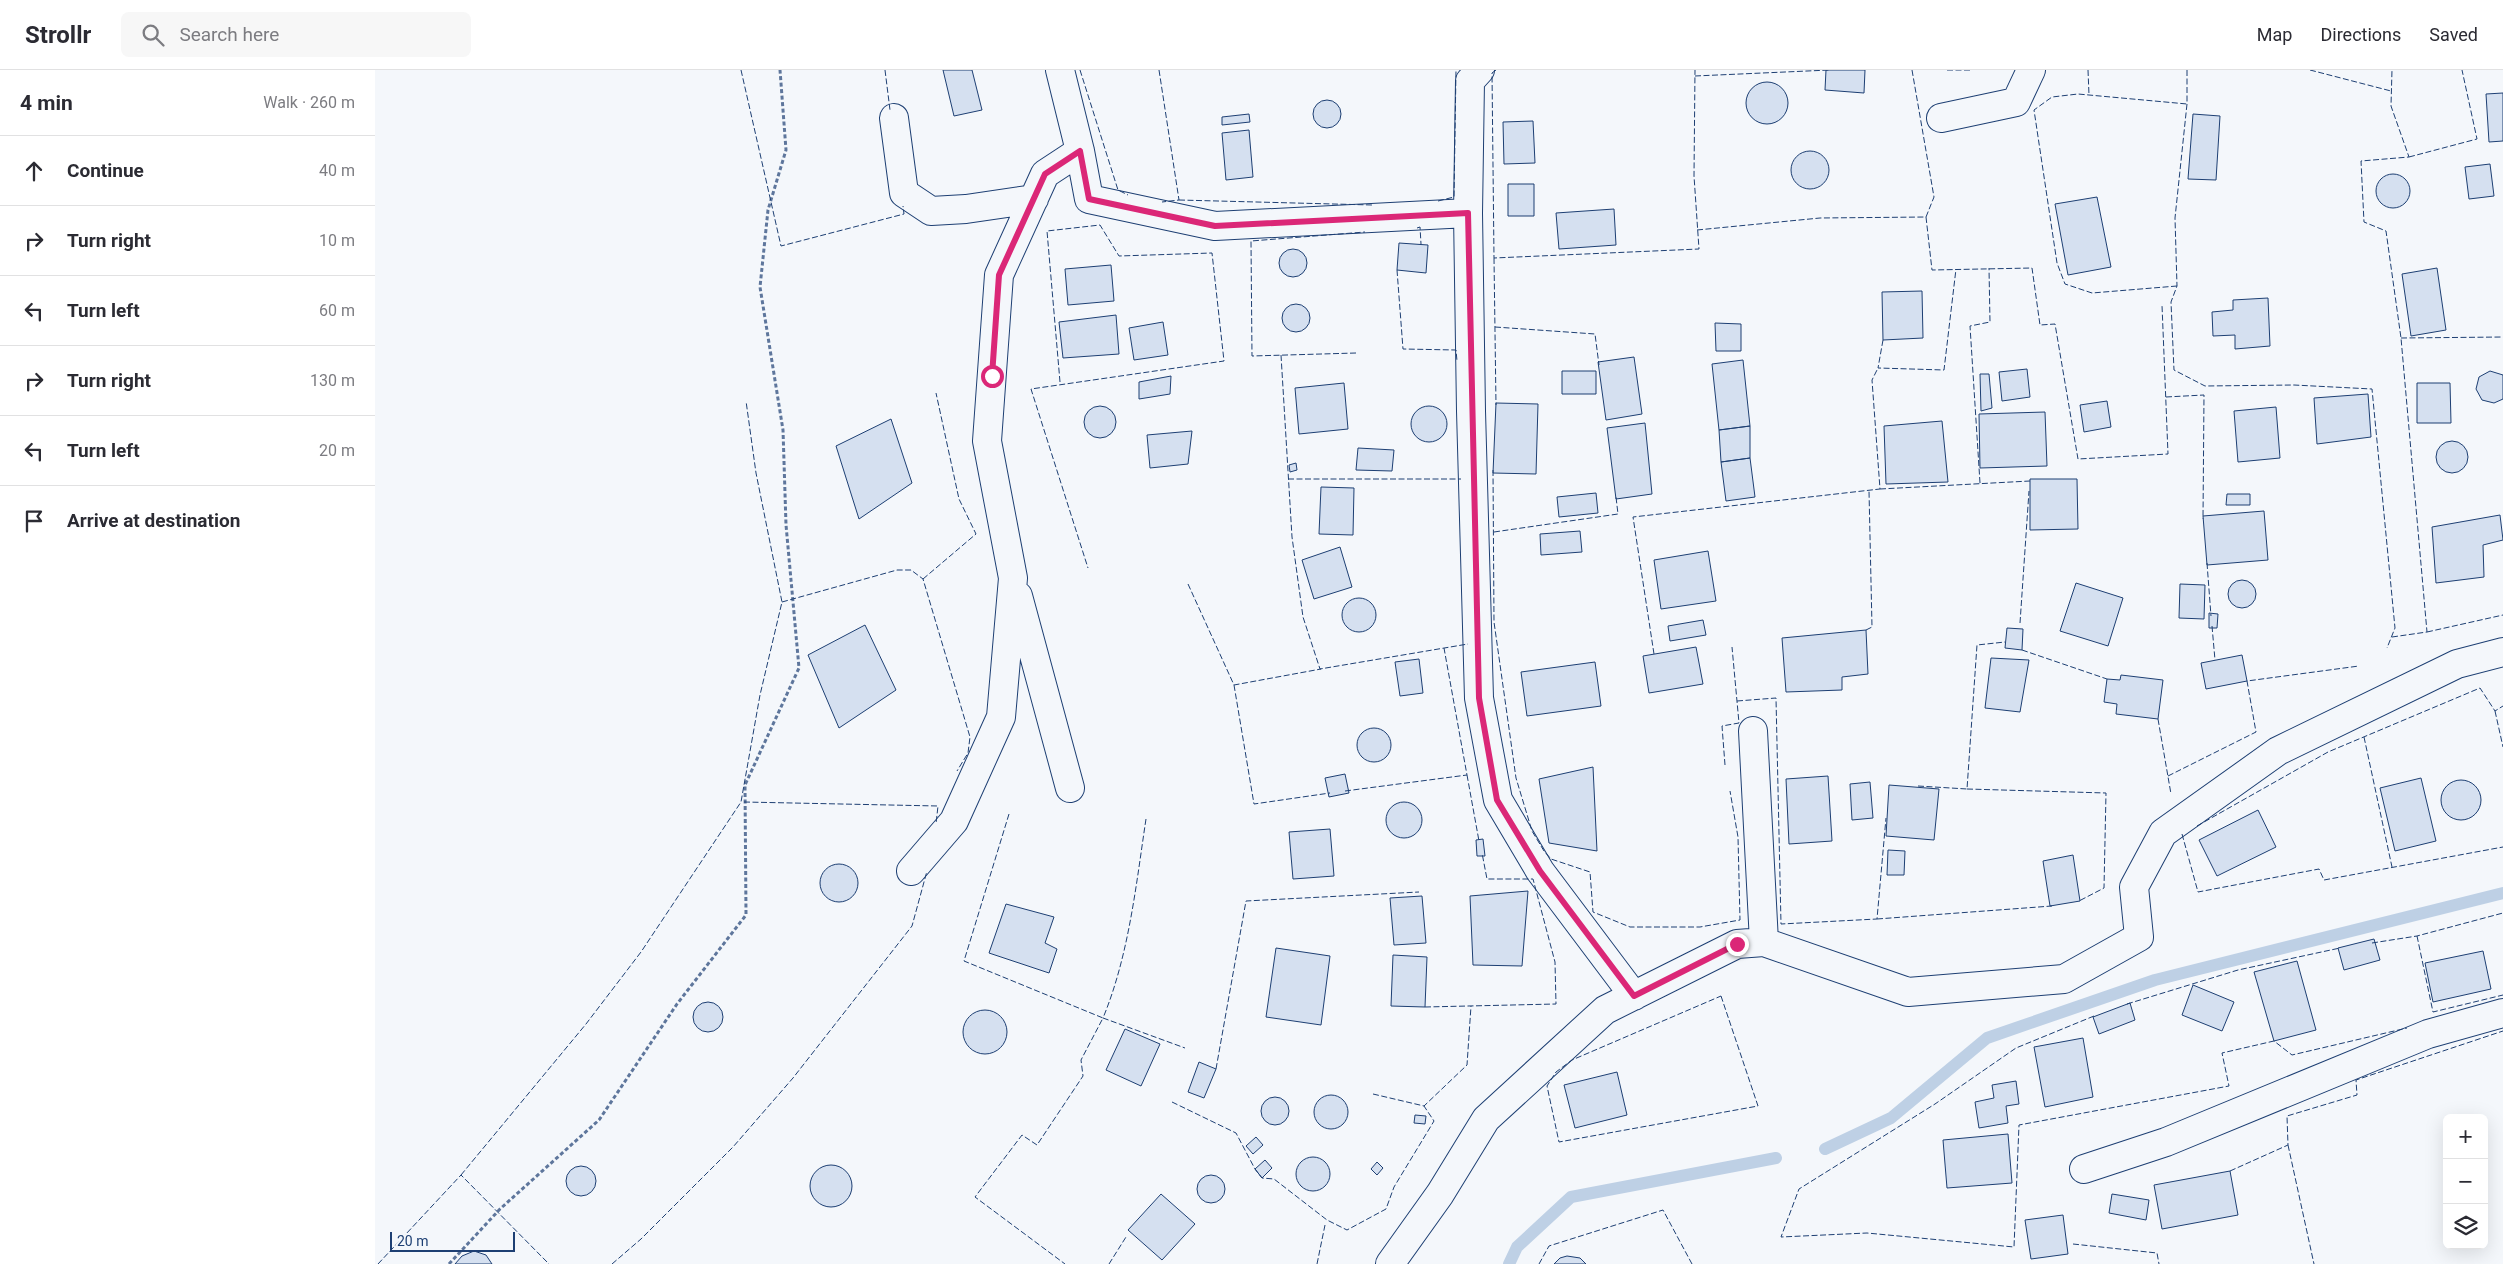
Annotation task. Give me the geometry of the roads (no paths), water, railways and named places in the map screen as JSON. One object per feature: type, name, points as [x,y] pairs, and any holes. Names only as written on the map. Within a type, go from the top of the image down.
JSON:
[{"type":"street","points":[[1060,70],[1080,151],[1089,199],[1215,226],[1468,213]]},
{"type":"street","points":[[1480,70],[1470,81],[1468,213],[1479,698],[1497,800],[1540,871],[1634,996]]},
{"type":"street","points":[[1941,118],[2016,102],[2031,70]]},
{"type":"street","points":[[894,118],[904,193],[931,211],[966,209],[1034,199]]},
{"type":"street","points":[[1070,788],[1013,578],[987,440],[999,275],[1045,174],[1080,151]]},
{"type":"street","points":[[911,871],[954,821],[1001,717],[1013,578]]},
{"type":"street","points":[[1390,1264],[1440,1194],[1486,1119],[1605,1010],[1737,944],[1764,942],[1908,992],[2065,978],[2139,937],[2134,887],[2163,833],[2278,751],[2457,664],[2503,652]]},
{"type":"street","points":[[1753,731],[1764,942]]},
{"type":"street","points":[[2084,1169],[2166,1142],[2427,1034],[2503,1013]]},
{"type":"waterway","points":[[1825,1149],[1891,1118],[1987,1038],[2155,980],[2503,893]]},
{"type":"waterway","points":[[1509,1264],[1517,1247],[1571,1197],[1776,1158]]}]
